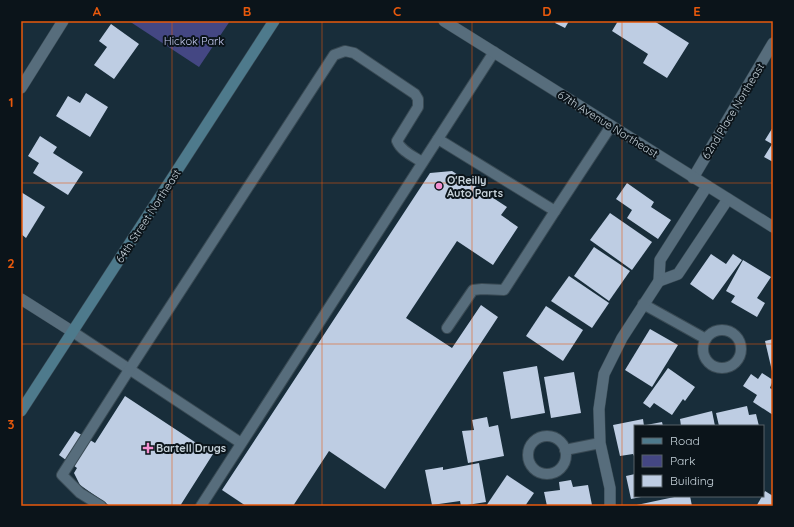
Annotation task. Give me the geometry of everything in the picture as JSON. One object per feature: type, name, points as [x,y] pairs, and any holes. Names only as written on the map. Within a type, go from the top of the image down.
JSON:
[{"type":"main road","name":"64th Street Northeast","points":[[21,410],[274,21]]},
{"type":"street","points":[[21,88],[63,21]]},
{"type":"street","name":"67th Avenue Northeast","points":[[444,21],[773,227]]},
{"type":"street","name":"62nd Place Northeast","points":[[693,178],[773,43]]},
{"type":"street","points":[[610,506],[610,488],[600,443],[598,409],[604,374],[622,338],[659,281],[660,260],[707,186]]},
{"type":"street","points":[[659,281],[678,274],[728,199]]},
{"type":"street","points":[[21,299],[72,332]]},
{"type":"lane","points":[[101,506],[80,493],[62,475],[334,55],[345,51],[354,54],[415,94],[418,99],[418,108],[397,141],[403,150],[422,162]]},
{"type":"lane","points":[[201,506],[494,52]]},
{"type":"lane","points":[[447,328],[473,290],[482,288],[504,290],[611,126]]},
{"type":"lane","points":[[438,139],[555,211]]},
{"type":"lane","points":[[643,304],[706,340]]},
{"type":"lane","points":[[72,332],[241,443]]},
{"type":"lane","points":[[565,450],[600,443]]},
{"type":"green space","name":"Hickok Park","points":[[129,21],[230,21],[199,67]]},
{"type":"building","points":[[556,21],[569,21],[565,28],[555,23]]},
{"type":"building","points":[[618,21],[654,21],[689,43],[667,78],[643,63],[648,54],[612,31]]},
{"type":"building","points":[[111,24],[139,44],[114,79],[94,65],[107,47],[99,41]]},
{"type":"building","points":[[86,93],[108,107],[90,137],[56,116],[68,96],[80,103]]},
{"type":"building","points":[[773,127],[773,162],[764,157],[772,144],[765,140]]},
{"type":"building","points":[[40,136],[57,147],[53,153],[83,172],[68,195],[33,173],[39,163],[28,156]]},
{"type":"building","points":[[452,171],[507,207],[501,215],[518,227],[493,265],[457,241],[406,318],[452,348],[481,305],[498,317],[385,489],[329,451],[293,506],[246,506],[222,490],[430,173]]},
{"type":"building","points":[[627,183],[654,202],[651,207],[671,220],[658,239],[627,218],[632,210],[616,199]]},
{"type":"building","points":[[21,192],[45,207],[26,238],[21,234]]},
{"type":"building","points":[[610,213],[652,242],[632,270],[590,240]]},
{"type":"building","points":[[594,247],[630,271],[609,301],[574,276]]},
{"type":"building","points":[[711,254],[726,264],[733,254],[742,260],[713,300],[690,284]]},
{"type":"building","points":[[743,260],[771,277],[757,298],[765,303],[757,317],[731,302],[735,296],[726,291]]},
{"type":"building","points":[[569,276],[609,303],[592,328],[551,301]]},
{"type":"building","points":[[546,306],[583,330],[563,361],[526,336]]},
{"type":"building","points":[[650,329],[678,345],[652,387],[625,370]]},
{"type":"building","points":[[773,339],[773,371],[772,371],[765,341]]},
{"type":"building","points":[[537,366],[545,413],[511,419],[503,372]]},
{"type":"building","points":[[668,368],[695,387],[685,401],[683,399],[672,415],[654,403],[650,408],[643,403]]},
{"type":"building","points":[[574,372],[581,413],[551,418],[544,377]]},
{"type":"building","points":[[762,373],[773,380],[770,388],[773,390],[773,415],[753,402],[757,395],[743,386],[751,374],[758,379]]},
{"type":"building","name":"Bartell Drugs","points":[[125,396],[213,454],[180,506],[110,506],[80,485],[74,473],[77,468],[59,455],[75,431],[95,443]]},
{"type":"building","points":[[747,406],[749,415],[756,414],[759,425],[719,425],[716,413]]},
{"type":"building","points":[[712,411],[715,425],[681,425],[680,419]]},
{"type":"building","points":[[487,417],[489,427],[498,425],[504,456],[468,463],[462,431],[474,430],[472,420]]},
{"type":"building","points":[[643,419],[644,425],[634,425],[634,456],[633,454],[620,456],[613,425]]},
{"type":"building","points":[[662,422],[663,425],[646,425]]},
{"type":"building","points":[[479,463],[486,502],[461,506],[460,501],[432,505],[425,470],[443,467],[443,470]]},
{"type":"building","points":[[634,474],[634,497],[641,497],[631,499],[626,476]]},
{"type":"building","points":[[507,475],[534,493],[525,506],[486,506]]},
{"type":"building","points":[[571,480],[573,487],[588,485],[592,505],[547,506],[544,492],[560,490],[559,482]]},
{"type":"building","points":[[765,491],[773,496],[773,506],[757,505],[762,497],[764,497]]},
{"type":"building","points":[[674,497],[690,497],[692,506],[632,506]]},
{"type":"place","name":"O'Reilly Auto Parts","points":[[439,186]]},
{"type":"place","name":"Bartell Drugs","points":[[148,448]]}]
